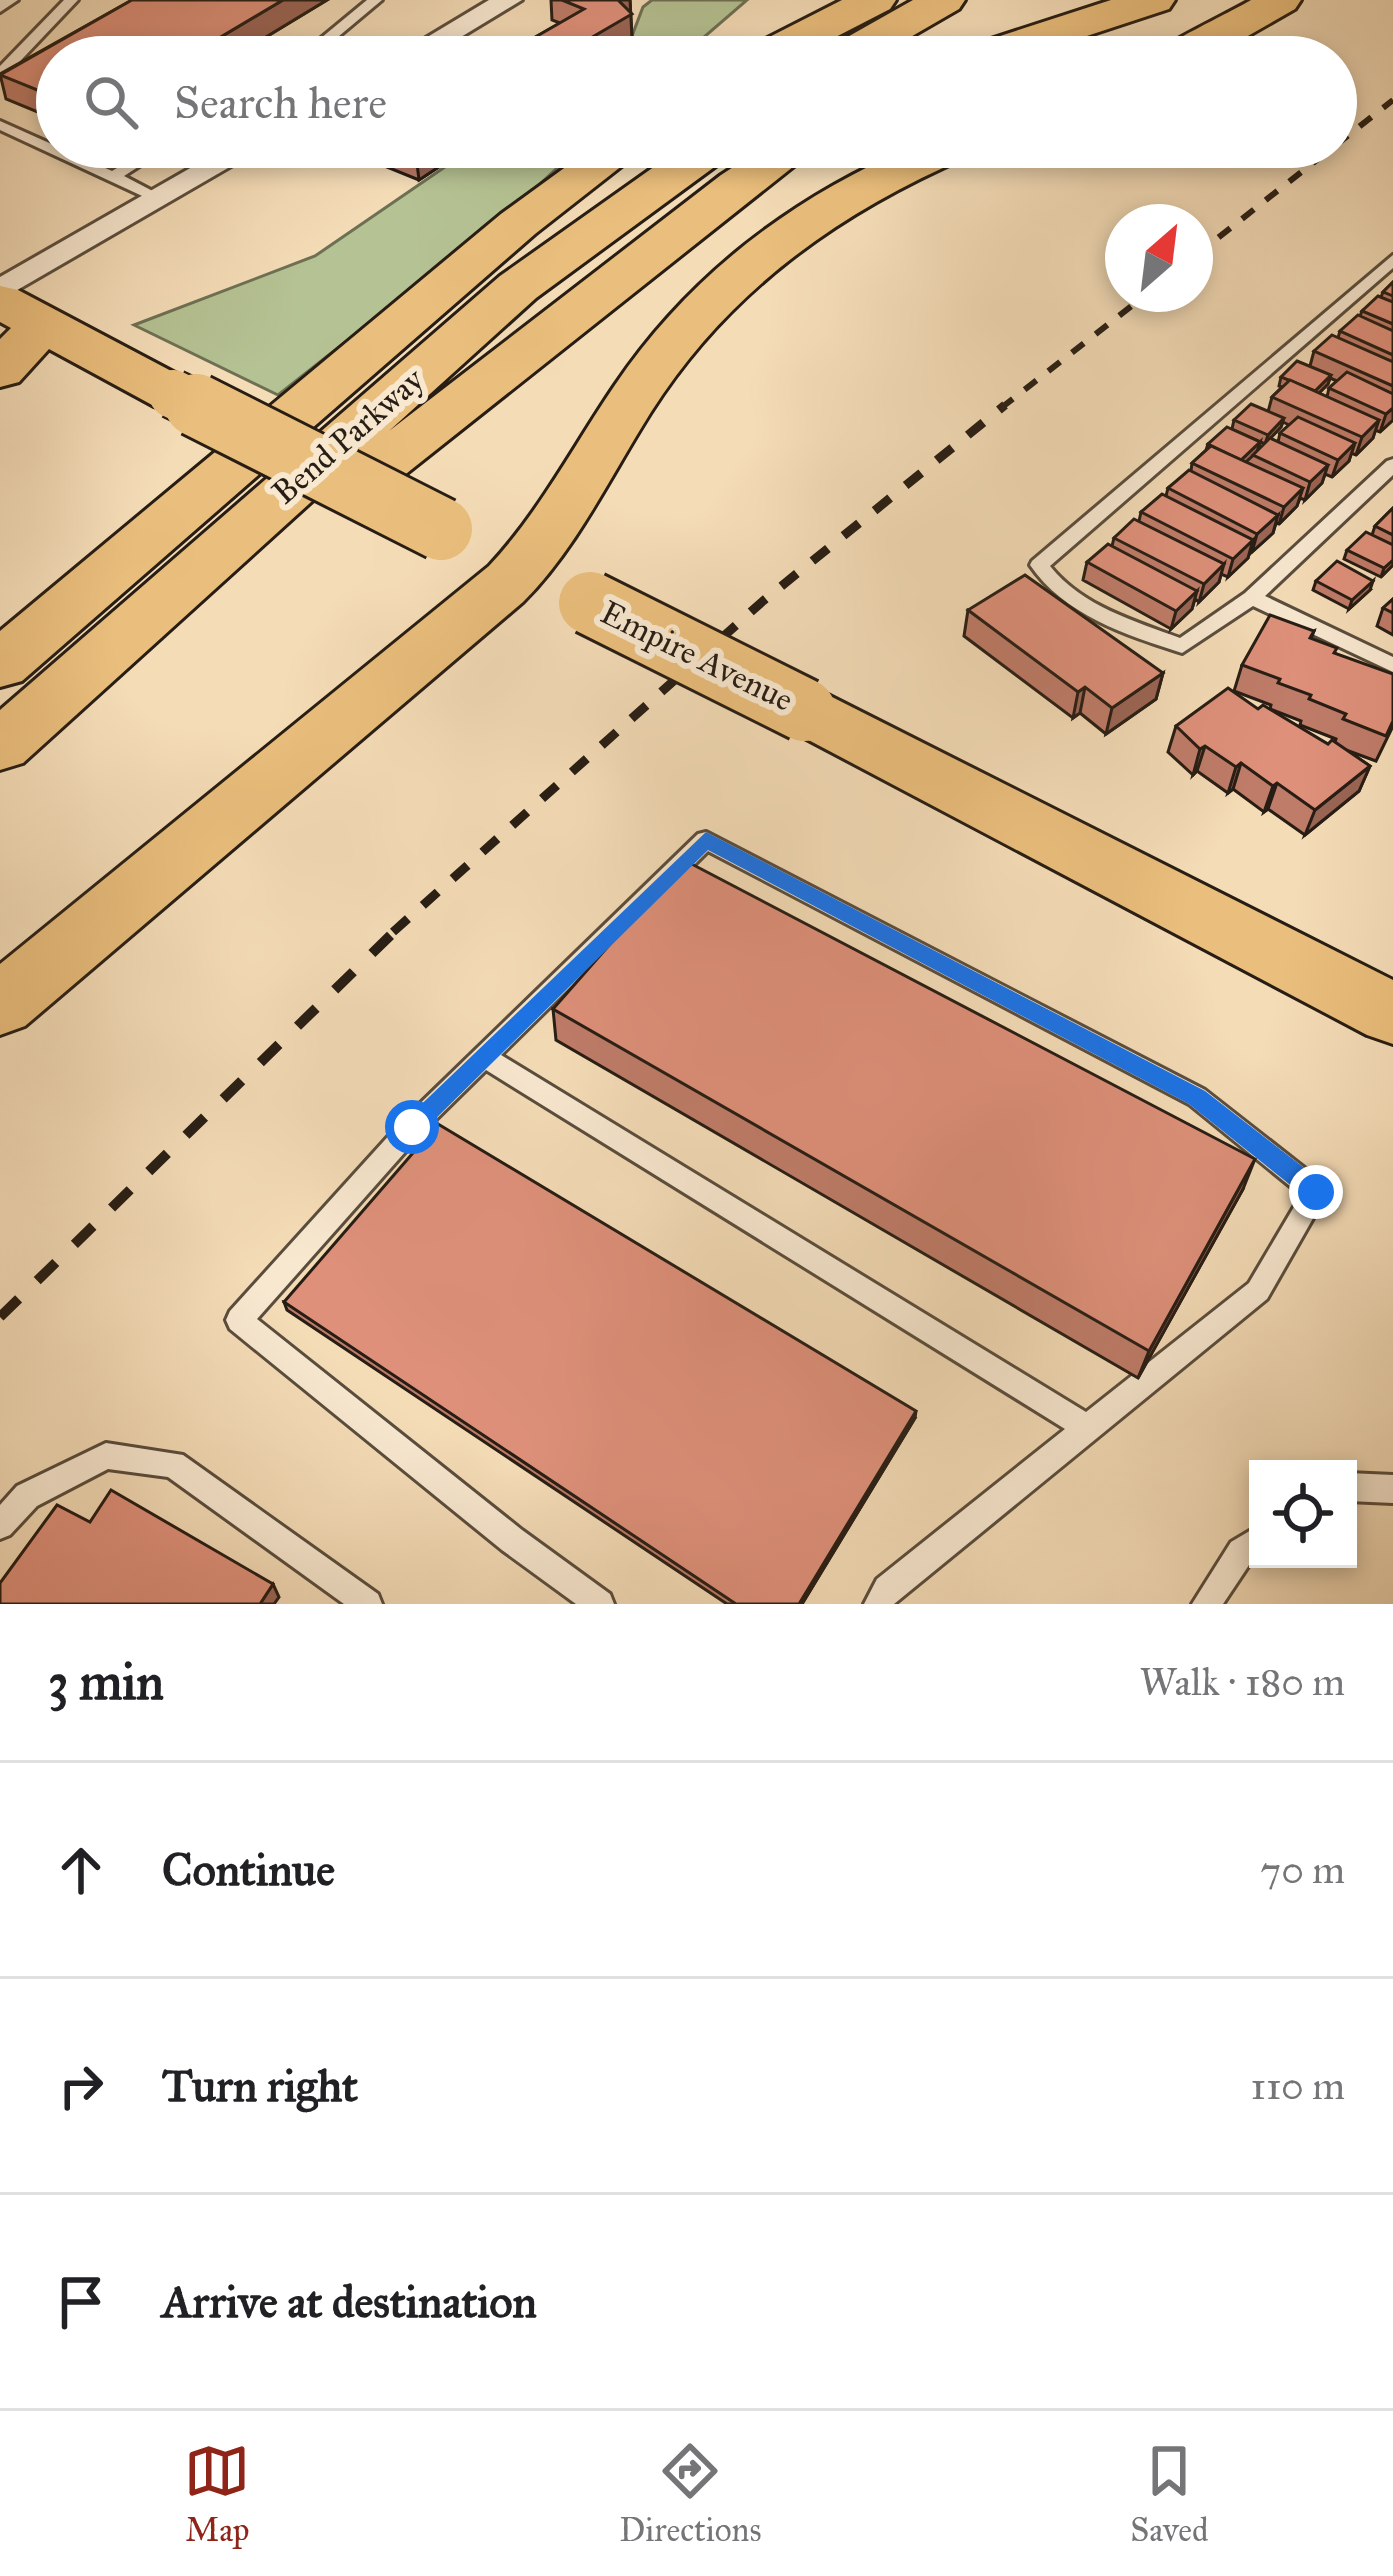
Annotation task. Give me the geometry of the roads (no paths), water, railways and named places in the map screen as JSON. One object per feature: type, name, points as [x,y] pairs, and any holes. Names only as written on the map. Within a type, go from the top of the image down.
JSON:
[{"type":"highway","points":[[805,36],[875,0]]},
{"type":"highway","points":[[881,36],[944,0]]},
{"type":"highway","points":[[1043,36],[1154,0]]},
{"type":"highway","points":[[1223,36],[1280,0]]},
{"type":"highway","name":"Bend Parkway","points":[[0,665],[518,224],[594,168]]},
{"type":"highway","name":"Bend Parkway","points":[[0,746],[518,287],[683,168]]},
{"type":"highway","points":[[86,668],[290,536],[764,168]]},
{"type":"highway","points":[[0,1005],[464,622],[521,568],[656,364],[714,296],[808,218],[909,168]]},
{"type":"highway","points":[[0,371],[21,313]]},
{"type":"highway","name":"Empire Avenue","points":[[21,313],[1393,1014]]},
{"type":"street","points":[[445,36],[508,0]]},
{"type":"street","points":[[0,290],[211,168]]},
{"type":"lane","points":[[36,36],[71,0]]},
{"type":"lane","points":[[331,36],[375,0]]},
{"type":"lane","points":[[0,74],[36,36]]},
{"type":"lane","points":[[0,125],[36,142]]},
{"type":"lane","points":[[93,168],[158,198]]},
{"type":"lane","points":[[112,177],[127,168]]},
{"type":"lane","points":[[1393,260],[1039,565],[1047,578],[1102,615],[1182,646],[1252,598],[1393,465]]},
{"type":"lane","points":[[1252,598],[1393,665]]},
{"type":"lane","points":[[600,1604],[512,1540],[239,1320],[412,1127],[706,840],[1197,1097],[1316,1192],[1258,1292],[887,1589],[878,1604]]},
{"type":"lane","points":[[484,1057],[1087,1428]]},
{"type":"lane","points":[[0,1525],[27,1496],[106,1456],[173,1464],[368,1604]]},
{"type":"lane","points":[[1357,1487],[1393,1489]]},
{"type":"lane","points":[[1206,1604],[1240,1552],[1249,1546]]},
{"type":"railway","points":[[1357,128],[1393,100]]},
{"type":"railway","points":[[1213,242],[1306,168]]},
{"type":"railway","points":[[1001,408],[1124,312]]},
{"type":"railway","points":[[393,932],[763,601],[1005,405]]},
{"type":"railway","points":[[0,1317],[397,929]]}]
